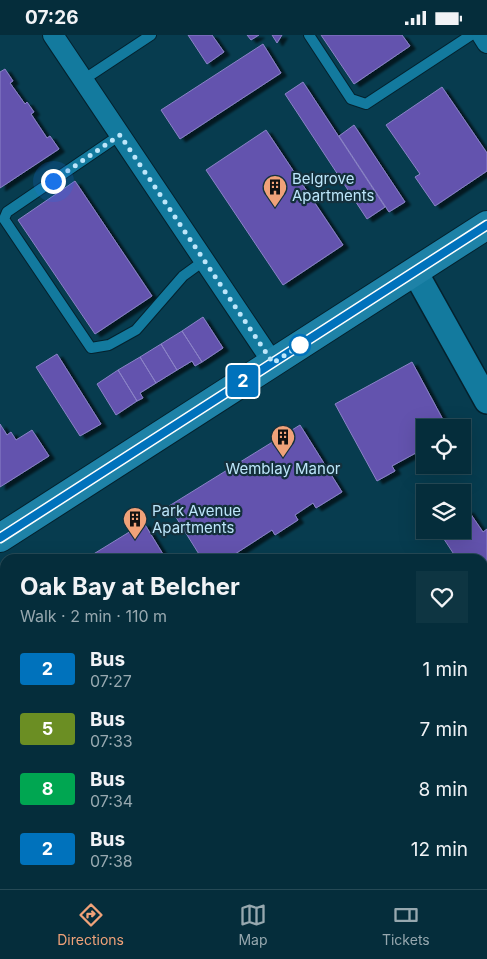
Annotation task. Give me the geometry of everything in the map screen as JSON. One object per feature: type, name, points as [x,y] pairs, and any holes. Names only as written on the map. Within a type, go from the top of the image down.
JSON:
[{"type":"main road","points":[[0,538],[487,225]]},
{"type":"street","points":[[53,35],[273,363]]},
{"type":"street","points":[[482,35],[487,43]]},
{"type":"street","points":[[415,272],[487,401]]},
{"type":"lane","points":[[83,80],[151,35]]},
{"type":"lane","points":[[309,35],[351,99],[366,104],[471,35]]},
{"type":"lane","points":[[120,135],[7,212],[4,219],[91,348],[109,345],[136,330],[183,276],[205,260]]},
{"type":"building","points":[[188,35],[212,35],[224,52],[207,64]]},
{"type":"building","points":[[247,35],[259,35],[251,40]]},
{"type":"building","points":[[272,35],[282,35],[277,43]]},
{"type":"building","points":[[321,35],[402,35],[410,46],[354,84]]},
{"type":"building","points":[[263,44],[281,73],[180,139],[161,110]]},
{"type":"building","points":[[5,69],[13,81],[10,83],[25,104],[27,102],[34,112],[31,114],[47,138],[50,136],[59,149],[0,188],[0,72]]},
{"type":"building","points":[[303,82],[385,207],[367,219],[285,94]]},
{"type":"building","points":[[442,87],[487,153],[487,171],[435,206],[415,177],[420,174],[386,125]]},
{"type":"building","points":[[354,125],[405,202],[389,212],[339,136]]},
{"type":"building","name":"Belgrove Apartments","points":[[266,130],[343,245],[283,285],[206,170]]},
{"type":"building","points":[[75,181],[152,296],[95,334],[18,220]]},
{"type":"building","points":[[203,317],[223,348],[202,362],[182,331]]},
{"type":"building","points":[[182,331],[202,362],[195,366],[192,361],[177,370],[161,344]]},
{"type":"building","points":[[161,344],[177,370],[156,383],[140,357]]},
{"type":"building","points":[[57,354],[101,424],[80,436],[36,367]]},
{"type":"building","points":[[140,357],[156,383],[140,393],[143,398],[137,401],[118,370]]},
{"type":"building","points":[[412,362],[443,419],[416,419],[416,453],[392,466],[395,471],[377,481],[335,404]]},
{"type":"building","points":[[118,370],[137,401],[116,415],[97,384]]},
{"type":"building","points":[[0,424],[7,435],[11,432],[16,440],[32,430],[49,456],[0,487]]},
{"type":"building","name":"Wemblay Manor","points":[[300,425],[342,492],[316,508],[313,503],[295,515],[298,520],[275,535],[272,530],[235,554],[199,554],[169,506]]},
{"type":"building","points":[[471,514],[483,532],[487,529],[487,554],[454,554],[444,539],[471,539]]},
{"type":"building","name":"Park Avenue Apartments","points":[[144,523],[163,554],[94,554]]},
{"type":"bus line","name":"2","points":[[0,538],[487,225]]},
{"type":"place","name":"Belgrove Apartments","points":[[275,208]]},
{"type":"place","name":"Wemblay Manor","points":[[283,458]]},
{"type":"place","name":"Park Avenue Apartments","points":[[135,540]]},
{"type":"route","points":[[53,181],[120,135],[273,363],[304,343],[300,345]]}]
